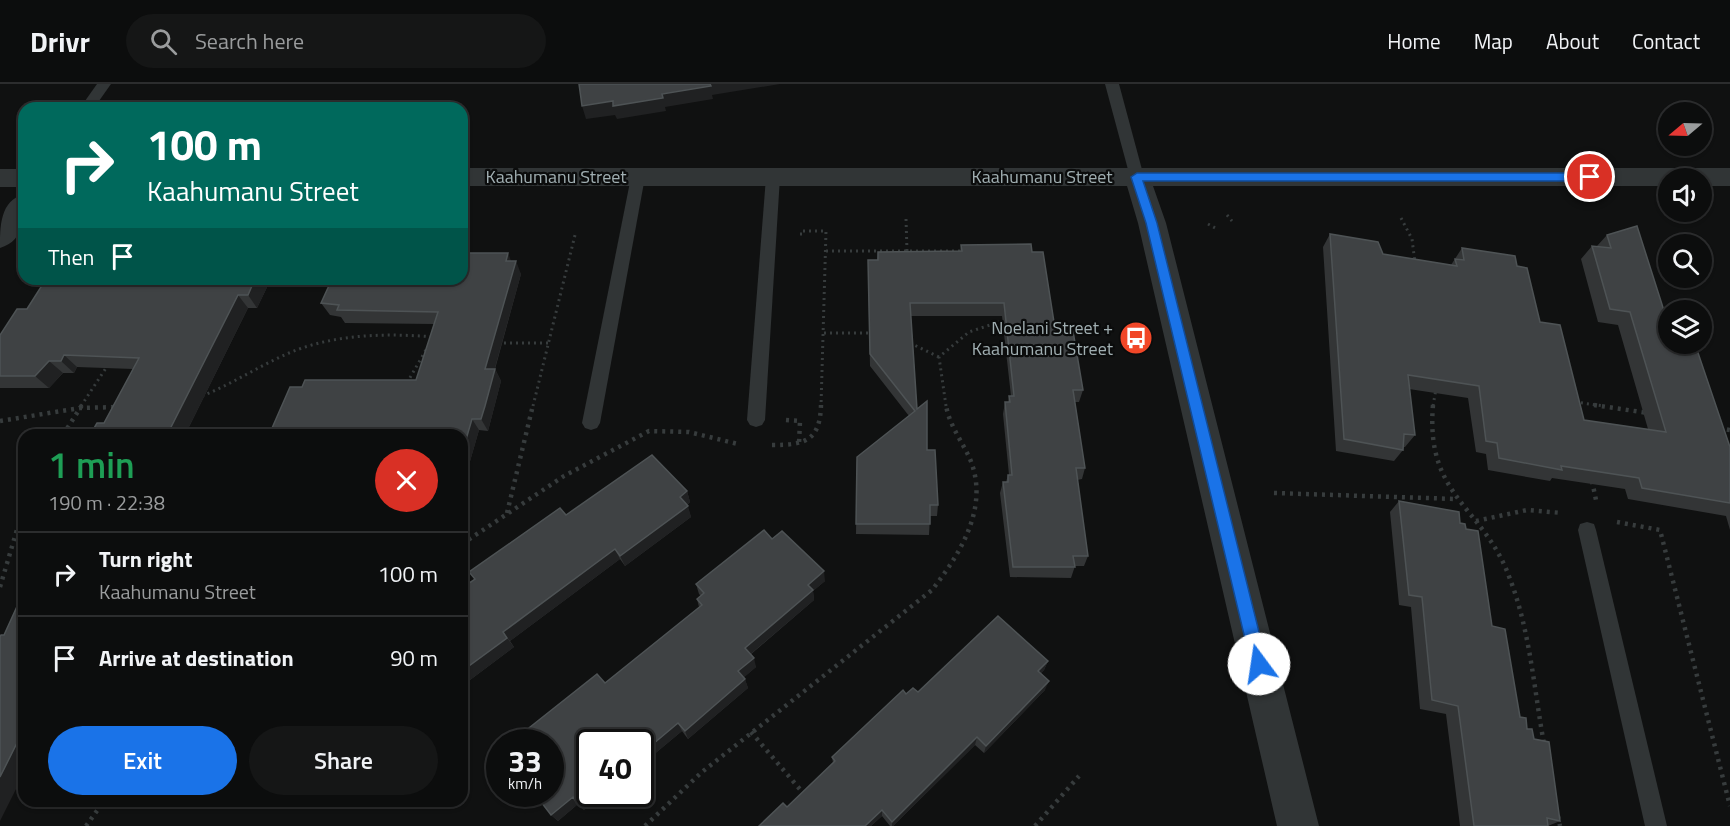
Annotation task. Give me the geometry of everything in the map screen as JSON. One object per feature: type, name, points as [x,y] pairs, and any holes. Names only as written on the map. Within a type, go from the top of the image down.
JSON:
[{"type":"street","name":"Kaahumanu Street","points":[[468,177],[1730,177]]},
{"type":"street","points":[[1137,177],[1152,223],[1298,826]]},
{"type":"street","points":[[0,178],[18,178]]},
{"type":"street","points":[[0,238],[18,211]]},
{"type":"lane","points":[[91,102],[104,84]]},
{"type":"lane","points":[[1112,84],[1137,177]]},
{"type":"lane","points":[[591,423],[638,177]]},
{"type":"lane","points":[[756,420],[773,177]]},
{"type":"lane","points":[[1587,530],[1656,826]]},
{"type":"path","points":[[1227,215],[1232,221]]},
{"type":"path","points":[[1401,218],[1412,239],[1417,271]]},
{"type":"path","points":[[906,219],[907,251]]},
{"type":"path","points":[[1208,224],[1217,229]]},
{"type":"path","points":[[768,445],[799,444],[812,438],[819,430],[826,231],[803,231]]},
{"type":"path","points":[[507,514],[575,235]]},
{"type":"path","points":[[826,251],[974,250]]},
{"type":"path","points":[[939,357],[963,334],[981,324],[1006,320]]},
{"type":"path","points":[[824,333],[885,335]]},
{"type":"path","points":[[196,398],[226,387],[275,360],[307,347],[372,335],[407,334],[445,338]]},
{"type":"path","points":[[406,385],[433,337]]},
{"type":"path","points":[[645,826],[702,772],[932,590],[966,541],[977,508],[973,466],[946,410],[943,366],[939,357],[904,340]]},
{"type":"path","points":[[488,342],[548,343]]},
{"type":"path","points":[[67,429],[111,361]]},
{"type":"path","points":[[1438,381],[1431,429],[1432,451],[1436,464],[1456,499],[1495,546],[1509,575],[1518,602],[1545,747]]},
{"type":"path","points":[[1576,414],[1573,402],[1658,414]]},
{"type":"path","points":[[0,421],[80,408],[123,407]]},
{"type":"path","points":[[799,444],[800,421]]},
{"type":"path","points":[[1710,425],[1730,430]]},
{"type":"path","points":[[468,540],[564,476],[649,431],[689,432],[747,446]]},
{"type":"path","points":[[1589,472],[1598,507]]},
{"type":"path","points":[[1274,493],[1456,499]]},
{"type":"path","points":[[1476,521],[1527,510],[1566,514]]},
{"type":"path","points":[[1610,520],[1660,530],[1730,806]]},
{"type":"path","points":[[0,587],[18,526]]},
{"type":"path","points":[[751,732],[810,800]]},
{"type":"path","points":[[1035,826],[1079,776]]},
{"type":"path","points":[[87,826],[100,807]]},
{"type":"path","points":[[1558,815],[1560,826]]},
{"type":"building","points":[[579,84],[710,84],[711,86],[662,94],[663,98],[613,106],[613,101],[582,106]]},
{"type":"building","points":[[1637,226],[1661,300],[1658,300],[1658,354],[1698,354],[1730,447],[1730,503],[1642,488],[1639,478],[1561,466],[1562,470],[1499,458],[1497,443],[1486,441],[1479,386],[1408,375],[1415,435],[1404,434],[1403,450],[1344,439],[1330,234],[1378,242],[1383,254],[1457,266],[1455,259],[1464,260],[1462,248],[1515,256],[1517,266],[1527,268],[1540,322],[1560,325],[1584,420],[1666,432],[1630,312],[1610,309],[1592,246],[1611,248],[1607,235]]},
{"type":"building","points":[[1031,244],[1032,252],[1043,252],[1054,322],[1061,322],[1062,331],[1073,331],[1083,390],[1073,390],[1085,468],[1076,468],[1088,556],[1073,556],[1075,567],[1013,567],[1003,482],[1008,482],[1008,475],[1012,475],[1005,402],[1010,402],[1009,396],[1014,396],[1004,303],[910,303],[917,409],[927,401],[927,450],[935,450],[938,505],[930,505],[930,524],[856,524],[857,457],[915,411],[870,354],[868,260],[878,260],[878,252],[962,251],[961,245]]},
{"type":"building","points":[[468,253],[508,253],[506,261],[516,261],[485,369],[495,369],[485,406],[481,419],[472,419],[468,433],[468,429],[272,429],[290,387],[302,387],[305,380],[416,380],[438,312],[337,310],[339,305],[321,303],[329,285],[468,285]]},
{"type":"building","points":[[42,285],[252,285],[248,295],[238,295],[170,429],[94,429],[97,423],[104,423],[139,358],[64,355],[61,361],[49,361],[35,376],[0,376],[0,335],[17,309],[27,309]]},
{"type":"building","points":[[652,455],[687,491],[680,497],[688,506],[620,556],[615,549],[503,632],[507,638],[468,667],[468,584],[475,579],[469,572],[560,508],[566,515]]},
{"type":"building","points":[[1399,501],[1459,512],[1460,523],[1465,524],[1466,529],[1478,531],[1492,626],[1505,629],[1520,717],[1526,718],[1527,729],[1532,729],[1534,739],[1549,742],[1560,821],[1547,818],[1548,826],[1474,826],[1458,706],[1432,700],[1422,597],[1409,595]]},
{"type":"building","points":[[764,530],[772,539],[782,531],[824,571],[808,585],[813,590],[745,648],[754,658],[738,671],[745,679],[685,731],[678,723],[654,743],[654,729],[576,729],[576,802],[573,797],[564,804],[564,729],[528,729],[597,674],[605,683],[702,605],[697,599],[704,593],[696,584]]},
{"type":"building","points":[[18,604],[18,741],[0,777],[0,637],[4,635]]},
{"type":"building","points":[[998,616],[1048,661],[1038,671],[1049,681],[986,746],[977,737],[892,822],[882,810],[865,826],[759,826],[783,803],[787,807],[835,761],[832,757],[903,690],[906,694],[913,688],[918,692]]},
{"type":"building","points":[[545,807],[561,807],[551,815]]},
{"type":"place","name":"Noelani Street + Kaahumanu Street","points":[[1136,338]]},
{"type":"route","points":[[1259,664],[1152,223],[1137,177],[1590,177]]}]
